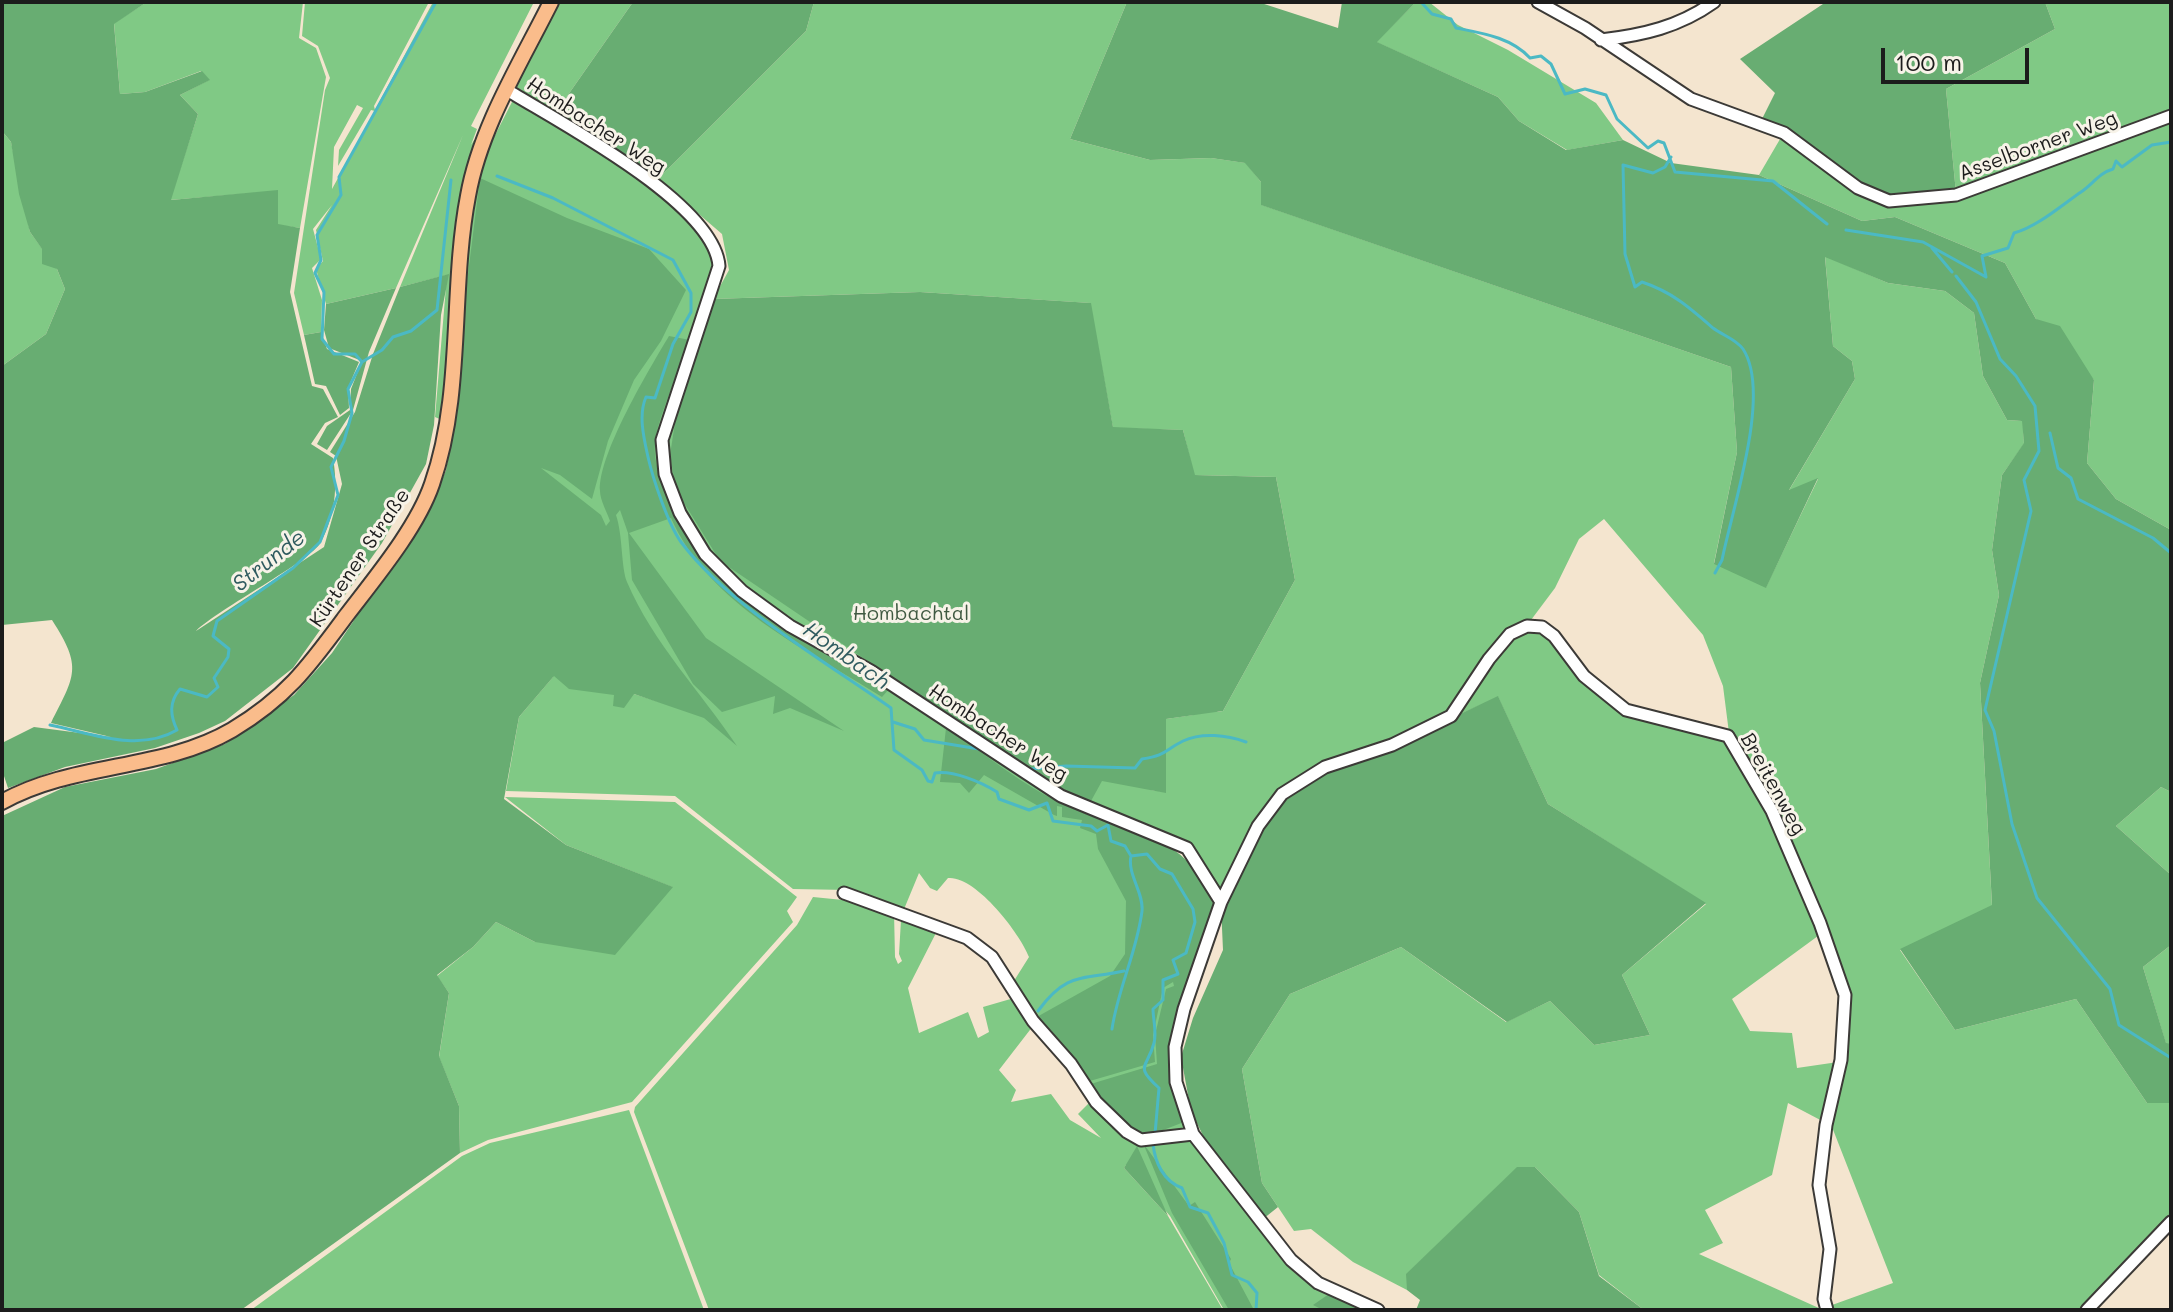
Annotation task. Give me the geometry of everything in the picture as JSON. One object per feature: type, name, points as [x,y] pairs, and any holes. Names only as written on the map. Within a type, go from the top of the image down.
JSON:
[{"type":"main road","name":"Kürtener Straße","points":[[2,802],[59,780],[180,753],[232,730],[301,678],[376,577],[432,486],[444,435],[467,197],[479,154],[551,2]]},
{"type":"street","name":"Asselborner Weg","points":[[1538,2],[1691,99],[1784,133],[1858,188],[1889,201],[1956,195],[2171,116]]},
{"type":"street","points":[[1601,40],[1644,35],[1675,25],[1714,2]]},
{"type":"street","name":"Hombacher Weg","points":[[507,90],[644,176],[672,198],[712,241],[719,266],[662,440],[662,456],[672,495],[705,554],[742,591],[778,618],[871,671],[1061,796],[1187,848],[1221,902]]},
{"type":"street","name":"Breitenweg","points":[[1221,902],[1258,826],[1282,794],[1325,767],[1392,745],[1451,716],[1510,634],[1527,626],[1542,627],[1554,636],[1584,676],[1626,710],[1728,736],[1772,811],[1820,923],[1845,995],[1841,1060],[1826,1125],[1819,1185],[1830,1249],[1827,1310]]},
{"type":"street","points":[[844,893],[967,938],[992,957],[1033,1021],[1071,1064],[1096,1102],[1127,1132],[1141,1140],[1193,1134]]},
{"type":"street","points":[[1221,902],[1184,1009],[1175,1047],[1176,1082],[1193,1134],[1304,1273],[1378,1310]]},
{"type":"street","points":[[2087,1310],[2171,1222]]},
{"type":"green space","points":[[2,2],[147,2],[114,24],[120,94],[145,92],[202,71],[210,80],[180,95],[198,114],[171,200],[278,190],[278,224],[300,228],[290,292],[312,386],[323,389],[338,417],[325,423],[311,444],[333,458],[335,490],[332,511],[326,532],[314,550],[196,631],[324,547],[342,484],[336,456],[330,452],[355,412],[373,354],[400,287],[449,274],[441,315],[434,425],[426,464],[382,543],[293,668],[225,721],[199,733],[155,748],[65,767],[8,788],[2,770],[2,743],[34,727],[111,737],[51,723],[66,693],[72,672],[68,650],[52,620],[2,625],[2,366],[46,334],[65,289],[57,269],[42,264],[42,249],[30,232],[19,194],[11,142],[2,131]]},
{"type":"green space","points":[[147,2],[303,2],[299,38],[316,48],[326,77],[300,228],[278,225],[278,191],[170,200],[198,114],[180,95],[209,80],[201,71],[145,92],[120,94],[114,23]]},
{"type":"green space","name":"Hombachtal","points":[[305,2],[429,2],[374,106],[375,110],[433,2],[534,2],[471,126],[477,129],[471,145],[474,140],[491,143],[513,100],[560,125],[626,167],[685,215],[705,237],[715,255],[714,275],[701,307],[999,308],[1075,321],[1097,439],[1170,437],[1198,489],[1274,494],[1285,554],[1217,712],[1223,711],[1295,580],[1276,477],[1194,475],[1183,430],[1113,428],[1090,303],[920,292],[713,299],[729,270],[722,234],[658,179],[806,31],[814,2],[1127,2],[1070,139],[1150,160],[1211,158],[1246,163],[1261,182],[1262,205],[1731,367],[1737,452],[1714,563],[1766,587],[1818,479],[1788,492],[1855,379],[1852,361],[1833,346],[1825,256],[1888,283],[1945,291],[1974,313],[1983,376],[2007,420],[2023,421],[2024,444],[2002,475],[1992,550],[1999,595],[1980,683],[1992,906],[1900,950],[1955,1030],[2076,999],[2147,1103],[2171,1103],[2171,1219],[2084,1310],[1644,1310],[1599,1275],[1579,1212],[1535,1167],[1517,1168],[1407,1274],[1407,1290],[1353,1262],[1311,1229],[1294,1231],[1262,1183],[1242,1069],[1290,994],[1401,947],[1506,1022],[1550,1001],[1594,1045],[1650,1035],[1622,975],[1706,904],[1548,804],[1498,697],[1452,718],[1494,654],[1522,630],[1537,628],[1552,636],[1593,685],[1625,711],[1660,723],[1726,737],[1770,812],[1822,933],[1732,999],[1750,1031],[1792,1033],[1797,1068],[1838,1062],[1826,1123],[1788,1103],[1772,1175],[1705,1210],[1723,1243],[1699,1254],[1821,1309],[1893,1283],[1829,1125],[1843,1061],[1847,994],[1822,922],[1774,810],[1729,733],[1723,686],[1703,635],[1604,519],[1579,539],[1555,588],[1528,624],[1508,634],[1487,658],[1449,715],[1391,742],[1324,765],[1281,792],[1256,826],[1220,900],[1193,846],[1091,804],[1085,815],[1166,847],[1194,867],[1204,882],[1212,903],[1212,924],[1200,965],[1172,1028],[1168,1049],[1174,1098],[1210,1164],[1289,1267],[1321,1290],[1370,1310],[1224,1310],[1170,1216],[1126,1165],[1124,1168],[1168,1216],[1223,1310],[709,1310],[634,1112],[635,1107],[797,925],[813,897],[853,901],[893,911],[848,890],[793,889],[675,796],[506,791],[519,717],[553,677],[536,671],[527,653],[530,602],[536,575],[520,464],[508,449],[435,417],[447,275],[400,287],[463,135],[396,288],[326,304],[316,269],[323,261],[316,230],[332,205],[313,229],[321,259],[312,268],[322,300],[321,332],[304,335],[294,293],[325,90],[330,78],[318,46],[302,36]],"holes":[[[357,105],[363,108],[339,150],[338,166],[371,110],[375,111],[332,189],[334,147]],[[657,692],[671,698],[672,706],[634,694]],[[1190,712],[1193,715],[1166,719],[1166,792],[1151,790],[1162,790],[1153,715]],[[919,873],[930,888],[937,891],[948,878],[959,880],[971,886],[995,907],[1029,957],[1012,984],[1030,1016],[1053,1031],[1076,1061],[1088,1090],[1096,1096],[1078,1114],[1101,1138],[1070,1120],[1051,1094],[1011,1102],[1016,1090],[999,1070],[1033,1026],[1014,998],[983,1007],[989,1032],[978,1038],[968,1012],[919,1033],[908,988],[938,929],[906,917],[901,920],[899,954],[902,961],[898,964],[895,957],[894,912],[902,914]]]},
{"type":"green space","points":[[560,2],[633,2],[556,112],[516,87]]},
{"type":"green space","points":[[633,2],[814,2],[806,31],[658,179],[556,112]]},
{"type":"green space","points":[[1127,2],[1258,2],[1338,28],[1342,2],[1416,2],[1377,42],[1498,97],[1519,121],[1566,150],[1623,140],[1671,163],[1759,175],[1862,221],[1895,217],[2005,263],[2036,319],[2060,326],[2094,380],[2087,463],[2116,499],[2171,530],[2171,792],[2161,787],[2116,826],[2171,875],[2171,945],[2143,967],[2166,1043],[2171,1044],[2171,1103],[2147,1103],[2076,999],[1955,1030],[1900,949],[1992,905],[1980,683],[1999,595],[1992,550],[2002,475],[2024,443],[2022,421],[2007,420],[1983,376],[1974,313],[1945,291],[1888,283],[1825,257],[1833,346],[1852,361],[1855,379],[1789,490],[1818,478],[1766,588],[1714,564],[1737,452],[1731,367],[1261,205],[1261,182],[1245,163],[1211,158],[1150,160],[1070,139]]},
{"type":"green space","points":[[1416,2],[1429,2],[1458,25],[1508,50],[1596,103],[1623,140],[1567,150],[1519,121],[1498,97],[1376,42]]},
{"type":"green space","points":[[1826,2],[2045,2],[2055,29],[1946,89],[1956,193],[1890,200],[1859,186],[1761,121],[1775,93],[1740,59]]},
{"type":"green space","points":[[2045,2],[2171,2],[2171,110],[1956,193],[1946,89],[2055,29]]},
{"type":"green space","points":[[2171,120],[2171,530],[2116,499],[2087,463],[2094,380],[2036,319],[2005,263],[1895,217],[1862,221],[1759,175],[1783,134],[1956,197]]},
{"type":"green space","points":[[2,131],[11,142],[30,232],[57,269],[65,289],[46,334],[2,366]]},
{"type":"green space","points":[[480,178],[567,218],[649,249],[686,290],[661,341],[634,380],[608,441],[592,499],[560,475],[541,468],[601,515],[606,526],[610,521],[600,495],[602,475],[616,434],[669,336],[690,340],[655,444],[658,469],[674,508],[693,541],[740,594],[795,635],[889,689],[882,697],[762,622],[709,576],[688,549],[671,518],[629,533],[706,638],[844,731],[790,708],[773,714],[775,696],[722,712],[693,684],[632,580],[628,533],[620,510],[616,515],[627,582],[650,626],[737,746],[704,718],[634,694],[624,708],[613,706],[614,695],[569,689],[554,676],[519,717],[504,799],[566,845],[673,887],[615,955],[535,942],[496,922],[473,947],[437,975],[449,993],[439,1056],[459,1106],[460,1153],[241,1310],[2,1310],[2,816],[65,787],[156,769],[225,744],[294,695],[332,653],[432,504],[446,470],[454,425],[458,354]]},
{"type":"green space","points":[[396,288],[369,352],[353,410],[327,450],[317,444],[327,426],[350,410],[351,389],[362,361],[329,348],[324,330],[326,304]]},
{"type":"green space","name":"Hombachtal","points":[[920,292],[1091,303],[1113,427],[1183,430],[1195,475],[1276,477],[1295,580],[1223,711],[1166,719],[1166,793],[1102,781],[1091,801],[1070,798],[720,561],[676,490],[670,455],[676,416],[713,299]]},
{"type":"green space","points":[[321,332],[327,349],[359,362],[348,388],[349,408],[340,415],[326,386],[315,384],[304,335]]},
{"type":"green space","points":[[1498,696],[1548,804],[1706,903],[1622,975],[1650,1035],[1594,1045],[1550,1001],[1507,1022],[1401,947],[1290,994],[1242,1069],[1262,1183],[1278,1207],[1263,1219],[1215,1160],[1191,1111],[1181,1057],[1193,1018],[1223,950],[1221,906],[1261,828],[1283,798],[1326,770],[1393,746]]},
{"type":"green space","points":[[946,728],[1049,797],[1172,848],[1203,881],[1214,905],[1170,1041],[1172,1085],[1184,1122],[1140,1139],[1084,1086],[1157,1064],[1155,1035],[1166,989],[1174,986],[1173,982],[1163,988],[1153,1035],[1155,1062],[1083,1083],[1035,1018],[1110,976],[1125,954],[1126,901],[1098,849],[1096,834],[1080,828],[1082,820],[1062,817],[1062,807],[1057,806],[1057,816],[1054,815],[984,775],[969,793],[960,783],[940,782]]},
{"type":"green space","points":[[2161,787],[2171,792],[2171,875],[2116,826]]},
{"type":"green space","points":[[505,797],[675,802],[797,897],[787,911],[793,922],[632,1102],[488,1140],[460,1153],[459,1106],[439,1057],[449,993],[437,976],[473,947],[496,922],[535,942],[672,887],[566,845]]},
{"type":"green space","points":[[2171,945],[2171,1044],[2166,1044],[2143,967]]},
{"type":"green space","points":[[629,1110],[704,1310],[251,1310],[462,1156],[490,1143]]},
{"type":"green space","points":[[1143,1143],[1189,1206],[1195,1202],[1231,1259],[1229,1263],[1254,1310],[1229,1310],[1172,1213]]},
{"type":"green space","points":[[1137,1146],[1168,1216],[1124,1168]]},
{"type":"green space","points":[[1517,1167],[1535,1167],[1579,1212],[1599,1276],[1644,1310],[1416,1310],[1420,1300],[1407,1290],[1406,1274]]},
{"type":"green space","points":[[1329,1294],[1368,1310],[1323,1310],[1313,1305]]},
{"type":"waterway","name":"Strunde","points":[[50,725],[130,741],[162,737],[177,730],[172,709],[180,689],[207,697],[218,687],[214,678],[228,657],[229,649],[213,636],[217,621],[293,568],[320,542],[338,495],[331,467],[344,441],[352,413],[348,389],[362,362],[355,354],[334,354],[322,339],[324,292],[315,273],[321,260],[317,235],[341,195],[339,177],[436,2]]},
{"type":"waterway","points":[[1421,2],[1432,14],[1451,19],[1456,28],[1505,41],[1530,58],[1541,56],[1551,64],[1565,94],[1585,89],[1606,95],[1617,119],[1648,148],[1658,141],[1664,143],[1675,172],[1773,181],[1827,224]]},
{"type":"waterway","points":[[1846,230],[1923,242],[1986,277],[1982,256],[2008,248],[2014,233],[2049,215],[2113,169],[2116,161],[2122,167],[2152,145],[2171,142]]},
{"type":"waterway","points":[[1671,157],[1665,167],[1653,173],[1623,165],[1625,254],[1635,287],[1642,282],[1680,301],[1740,346],[1751,369],[1752,422],[1747,452],[1722,560],[1715,573]]},
{"type":"waterway","name":"Hombach","points":[[497,176],[553,198],[673,260],[691,293],[691,312],[673,344],[655,398],[646,397],[642,419],[650,466],[666,513],[681,542],[701,565],[751,610],[891,708],[894,750],[922,770],[928,781],[932,782],[935,773],[958,775],[997,792],[999,799],[1029,810],[1047,803],[1053,821],[1091,826],[1097,831],[1108,825],[1111,841],[1125,846],[1131,856],[1147,854],[1160,869],[1172,874],[1193,909],[1195,922],[1186,953],[1173,960],[1178,974],[1163,980],[1163,1000],[1153,1009],[1155,1039],[1144,1067],[1159,1088],[1155,1134]]},
{"type":"waterway","name":"Hombach","points":[[362,362],[382,350],[393,337],[411,331],[437,310],[451,180]]},
{"type":"waterway","points":[[1932,248],[1952,272]]},
{"type":"waterway","points":[[1956,276],[1976,302],[2000,359],[2016,376],[2035,406],[2039,451],[2024,480],[2031,511],[1985,710],[1994,731],[2012,824],[2037,898],[2110,989],[2119,1025],[2171,1058]]},
{"type":"waterway","points":[[2050,433],[2058,468],[2071,478],[2078,499],[2153,538],[2171,553]]},
{"type":"waterway","points":[[893,722],[915,729],[924,740],[979,749]]},
{"type":"waterway","points":[[1030,769],[1066,766],[1135,768],[1142,759],[1161,754],[1198,736],[1246,742]]},
{"type":"waterway","points":[[1112,1029],[1142,911],[1141,897],[1131,870],[1131,856]]},
{"type":"waterway","points":[[1038,1011],[1048,998],[1067,983],[1124,971]]},
{"type":"waterway","name":"Hombach","points":[[1153,1144],[1165,1176],[1182,1188],[1190,1207],[1208,1213],[1224,1243],[1232,1275],[1248,1282],[1257,1293],[1256,1310]]},
{"type":"waterway","name":"Hombach","points":[[1312,1310],[1317,1310]]}]
